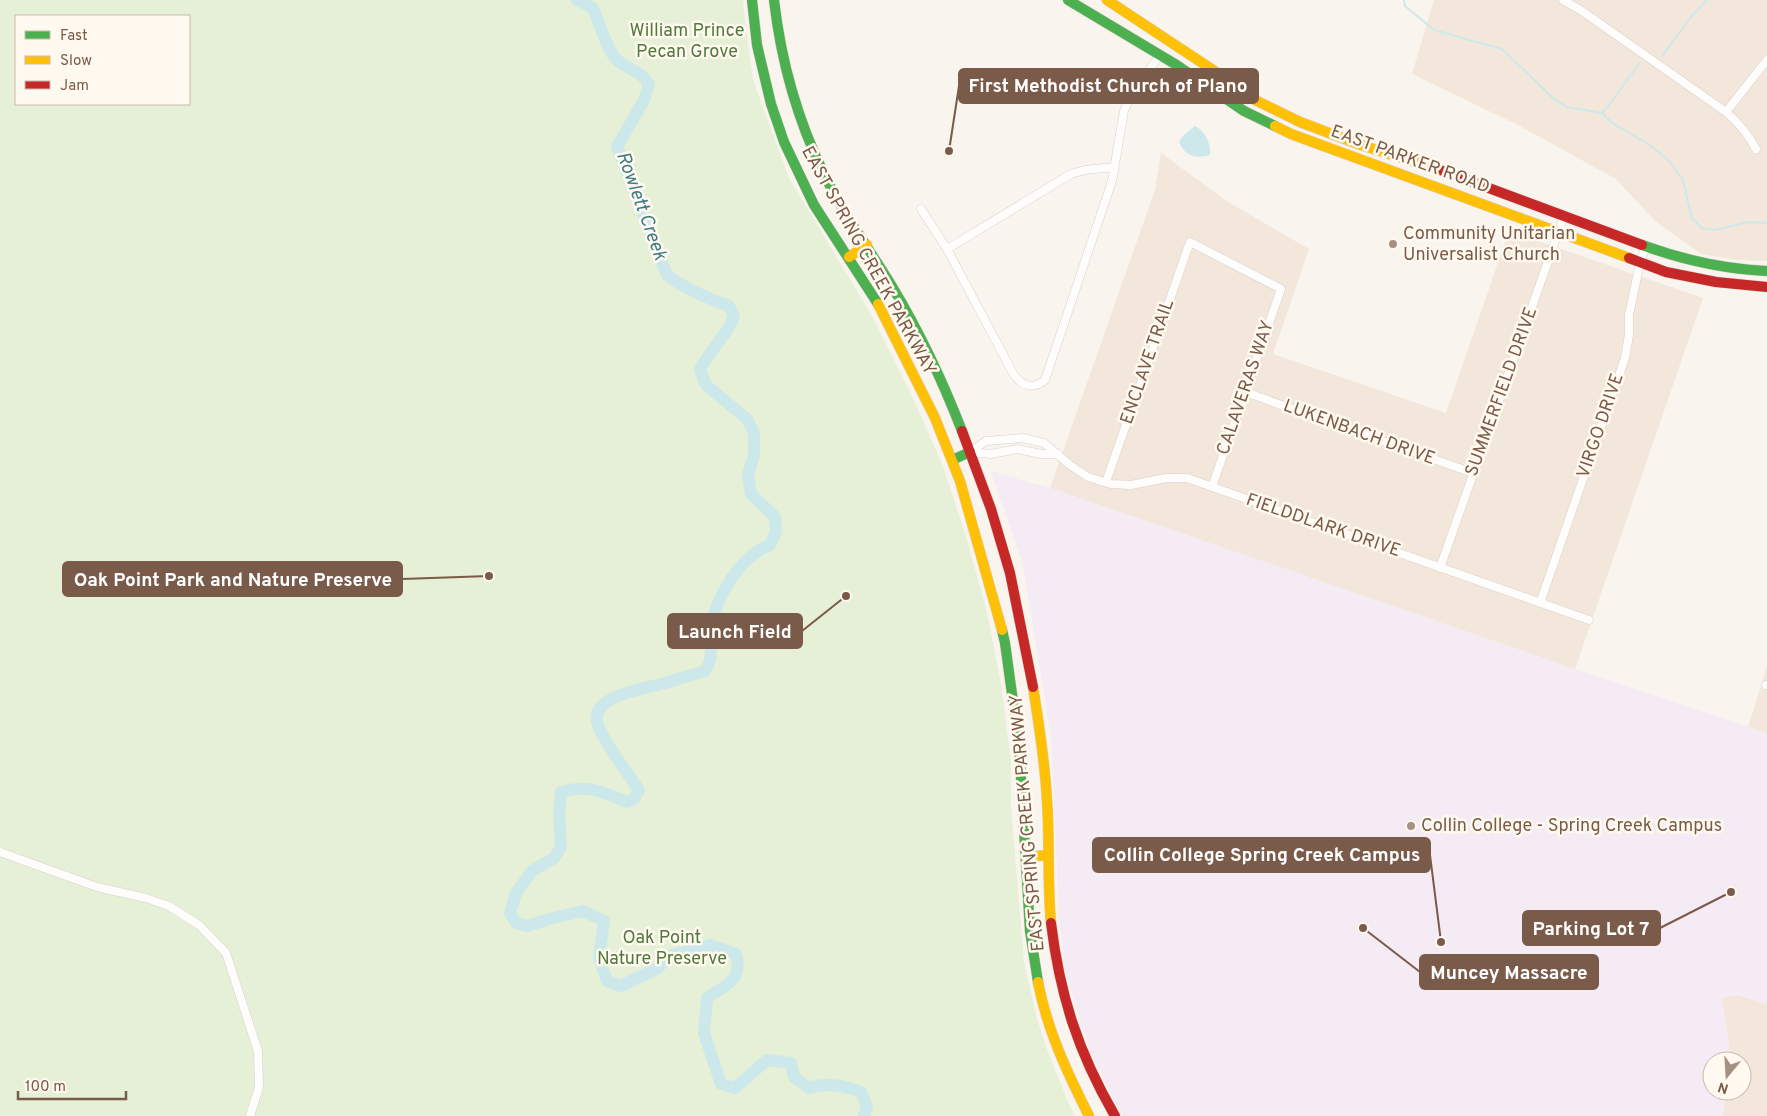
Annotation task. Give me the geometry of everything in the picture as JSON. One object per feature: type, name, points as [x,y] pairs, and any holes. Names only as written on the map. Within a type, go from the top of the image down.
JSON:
[{"type":"main road","name":"EAST SPRING CREEK PARKWAY","points":[[752,0],[757,45],[771,104],[784,142],[814,205],[849,257],[896,338],[935,418],[952,460],[978,541],[1005,643],[1019,745],[1030,931],[1040,994],[1064,1067],[1089,1116]]},
{"type":"main road","name":"EAST SPRING CREEK PARKWAY","points":[[774,0],[778,37],[786,75],[803,129],[828,185],[892,285],[928,353],[970,452],[992,514],[1010,574],[1033,686],[1046,792],[1049,900],[1058,976],[1068,1013],[1098,1086],[1115,1116]]},
{"type":"main road","name":"EAST PARKER ROAD","points":[[1068,0],[1160,55],[1244,111],[1286,131],[1640,263],[1686,277],[1746,286],[1767,287]]},
{"type":"main road","name":"EAST PARKER ROAD","points":[[1107,0],[1213,70],[1251,98],[1291,118],[1358,144],[1438,169],[1646,246],[1701,263],[1746,270],[1767,271]]},
{"type":"main road","points":[[1160,55],[1169,41]]},
{"type":"main road","points":[[1244,111],[1251,98]]},
{"type":"main road","points":[[1286,131],[1291,118]]},
{"type":"main road","points":[[1354,157],[1358,144]]},
{"type":"main road","points":[[1431,185],[1438,169]]},
{"type":"main road","points":[[1466,198],[1473,182]]},
{"type":"main road","points":[[1505,212],[1512,196]]},
{"type":"main road","points":[[849,257],[867,245]]},
{"type":"main road","points":[[1746,270],[1746,286]]},
{"type":"main road","points":[[952,460],[970,452]]},
{"type":"main road","points":[[1026,857],[1048,855]]},
{"type":"street","points":[[1563,0],[1582,11],[1726,112],[1747,133],[1756,150]]},
{"type":"street","points":[[921,209],[947,249],[1014,375],[1021,383],[1030,386],[1039,384],[1045,380],[1112,181],[1124,111],[1130,97],[1160,55]]},
{"type":"street","points":[[1726,112],[1767,60]]},
{"type":"street","points":[[947,249],[1071,174],[1085,170],[1114,167]]},
{"type":"street","name":"SUMMERFIELD DRIVE","points":[[1440,568],[1564,216]]},
{"type":"street","name":"ENCLAVE TRAIL","points":[[1106,482],[1190,242],[1281,290]]},
{"type":"street","name":"VIRGO DRIVE","points":[[1540,602],[1625,358],[1629,335],[1629,316],[1640,263],[1646,246]]},
{"type":"street","name":"CALAVERAS WAY","points":[[1212,487],[1281,290]]},
{"type":"street","name":"LUKENBACH DRIVE","points":[[1245,392],[1472,473]]},
{"type":"street","name":"FIELDDLARK DRIVE","points":[[970,452],[986,441],[1024,438],[1044,443],[1070,465],[1088,477],[1111,484],[1131,485],[1166,478],[1187,478],[1589,620]]},
{"type":"street","points":[[970,452],[991,454],[1017,449],[1041,454],[1058,454]]},
{"type":"street","points":[[0,852],[97,886],[146,898],[169,906],[199,925],[226,953],[258,1051],[259,1086],[250,1116]]},
{"type":"shaded area","points":[[1434,0],[1767,0],[1767,261],[1737,260],[1701,254],[1655,221],[1616,179],[1518,125],[1412,74]]},
{"type":"shaded area","points":[[1161,153],[1228,202],[1309,249],[1273,354],[1446,413],[1509,231],[1703,298],[1575,669],[1050,488],[1155,190]]},
{"type":"shaded area","name":"Collin College - Spring Creek Campus","points":[[991,471],[1050,488],[1575,669],[1767,733],[1767,1004],[1738,995],[1722,998],[1730,1051],[1702,1051],[1702,1101],[1725,1101],[1723,1116],[1122,1116],[1090,1052],[1065,971],[1059,915],[1051,738],[1023,564]]},
{"type":"shaded area","points":[[1767,667],[1767,733],[1748,727]]},
{"type":"shaded area","points":[[1738,995],[1767,1004],[1767,1116],[1723,1116],[1725,1101],[1752,1101],[1752,1051],[1729,1051],[1721,998]]},
{"type":"green space","points":[[0,0],[743,0],[753,80],[789,178],[871,314],[912,396],[943,466],[967,540],[987,612],[1001,684],[1011,763],[1011,807],[1024,962],[1037,1019],[1048,1052],[1075,1116],[0,1116]]},
{"type":"water","points":[[1195,126],[1207,138],[1210,155],[1200,157],[1191,155],[1181,147],[1179,142],[1181,139]]},
{"type":"waterway","name":"Rowlett Creek","points":[[577,0],[593,8],[614,57],[641,75],[649,84],[644,100],[617,147],[667,275],[696,293],[729,306],[734,317],[727,331],[700,370],[706,385],[747,419],[754,433],[754,455],[748,475],[751,494],[775,517],[776,532],[770,545],[759,550],[749,558],[724,590],[711,626],[711,654],[705,671],[619,696],[601,707],[597,715],[601,732],[639,790],[634,799],[627,802],[594,790],[578,789],[561,792],[559,814],[561,847],[554,858],[532,871],[516,893],[510,913],[516,923],[527,926],[583,911],[604,921],[599,958],[607,981],[621,986],[656,969],[672,955],[710,945],[736,954],[738,963],[735,976],[726,985],[707,998],[704,1033],[721,1084],[735,1088],[767,1060],[791,1063],[794,1077],[809,1088],[835,1085],[861,1092],[867,1107],[864,1116]]},
{"type":"waterway","points":[[1404,0],[1405,6],[1434,30],[1502,49],[1554,99],[1567,107],[1602,113],[1612,123],[1650,145],[1669,161],[1683,180],[1692,218],[1702,228],[1715,230],[1748,222],[1767,223]]},
{"type":"waterway","points":[[1662,56],[1691,17],[1707,0]]},
{"type":"waterway","points":[[1602,113],[1640,62]]},
{"type":"traffic: fast","points":[[752,0],[757,45],[771,104],[784,142],[814,205],[878,304]]},
{"type":"traffic: fast","points":[[774,0],[781,45],[791,89],[814,153],[840,203],[893,288],[922,340],[962,431]]},
{"type":"traffic: fast","points":[[1068,0],[1175,64],[1244,111],[1275,126]]},
{"type":"traffic: fast","points":[[1642,245],[1704,263],[1767,271]]},
{"type":"traffic: fast","points":[[952,460],[970,452]]},
{"type":"traffic: fast","points":[[1002,630],[1019,745],[1030,931],[1038,982]]},
{"type":"traffic: slow","points":[[1107,0],[1213,70],[1251,98],[1300,122],[1358,144],[1443,171]]},
{"type":"traffic: slow","points":[[1275,126],[1291,134],[1629,258]]},
{"type":"traffic: slow","points":[[849,257],[867,245]]},
{"type":"traffic: slow","points":[[878,304],[935,418],[960,481],[1002,630]]},
{"type":"traffic: slow","points":[[1033,687],[1042,743],[1046,786],[1051,923]]},
{"type":"traffic: slow","points":[[1026,857],[1048,855]]},
{"type":"traffic: slow","points":[[1038,982],[1052,1034],[1089,1116]]},
{"type":"traffic: jam","points":[[1443,171],[1642,245]]},
{"type":"traffic: jam","points":[[1629,258],[1666,272],[1716,282],[1767,287]]},
{"type":"traffic: jam","points":[[962,431],[991,509],[1010,573],[1033,687]]},
{"type":"traffic: jam","points":[[1051,923],[1065,999],[1072,1023],[1091,1069],[1115,1116]]},
{"type":"place","name":"First Methodist Church of Plano","points":[[949,151]]},
{"type":"place","name":"Community Unitarian Universalist Church","points":[[1393,244]]},
{"type":"place","name":"Oak Point Park and Nature Preserve","points":[[489,576]]},
{"type":"place","name":"Launch Field","points":[[846,596]]},
{"type":"place","name":"Collin College - Spring Creek Campus","points":[[1411,826]]},
{"type":"place","name":"Parking Lot 7","points":[[1731,892]]},
{"type":"place","name":"Muncey Massacre","points":[[1363,928]]},
{"type":"place","name":"Collin College Spring Creek Campus","points":[[1441,942]]},
{"type":"park label","name":"William Prince Pecan Grove","points":[[687,41]]},
{"type":"park label","name":"Oak Point Nature Preserve","points":[[662,948]]}]
